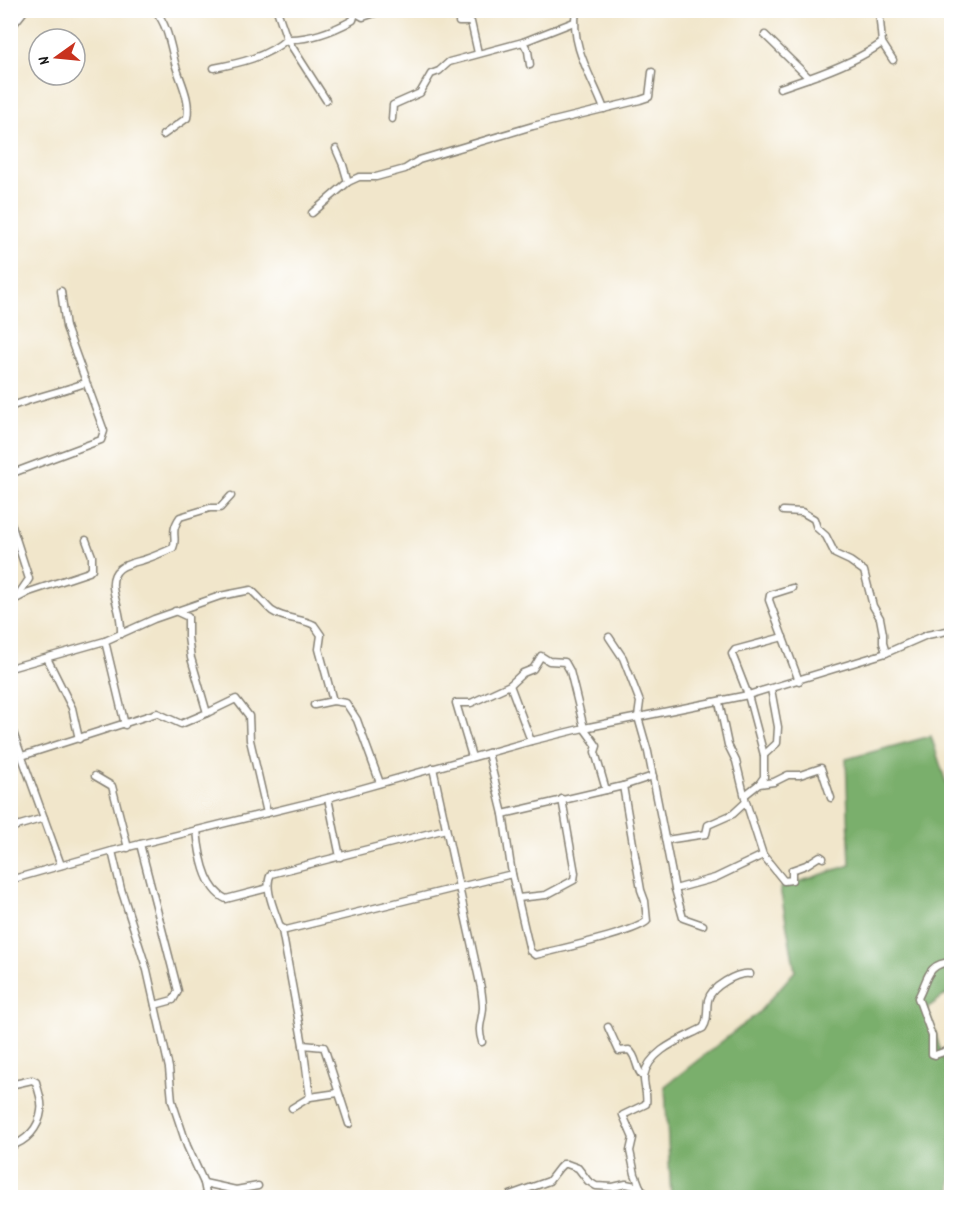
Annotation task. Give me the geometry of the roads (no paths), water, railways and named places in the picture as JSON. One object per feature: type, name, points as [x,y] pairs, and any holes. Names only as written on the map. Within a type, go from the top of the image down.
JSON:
[{"type":"street","points":[[10,28],[25,10]]},
{"type":"street","points":[[155,10],[170,36],[175,64],[188,104],[187,118],[163,135]]},
{"type":"street","points":[[277,10],[287,39],[326,100]]},
{"type":"street","points":[[214,68],[257,57],[278,48],[287,39],[323,34],[353,20],[356,12],[363,16],[384,10]]},
{"type":"street","points":[[576,10],[574,38],[604,109]]},
{"type":"street","points":[[879,10],[882,43],[893,60]]},
{"type":"street","points":[[459,22],[471,22],[478,53]]},
{"type":"street","points":[[392,119],[393,105],[420,93],[431,74],[439,71],[449,62],[523,42],[574,22]]},
{"type":"street","points":[[765,35],[808,78]]},
{"type":"street","points":[[523,42],[531,65]]},
{"type":"street","points":[[780,88],[842,66],[882,43]]},
{"type":"street","points":[[312,213],[348,182],[359,177],[376,177],[405,169],[419,160],[533,126],[583,116],[649,97],[652,72]]},
{"type":"street","points":[[336,149],[348,182]]},
{"type":"street","points":[[10,474],[101,440],[104,431],[66,327],[61,291]]},
{"type":"street","points":[[10,407],[85,383]]},
{"type":"street","points":[[122,634],[122,618],[113,586],[117,572],[128,562],[143,560],[172,548],[175,543],[174,526],[180,517],[210,508],[220,508],[231,496]]},
{"type":"street","points":[[783,511],[802,512],[814,519],[817,528],[826,536],[835,554],[864,571],[873,606],[880,618],[886,653]]},
{"type":"street","points":[[10,520],[29,579],[12,602]]},
{"type":"street","points":[[12,602],[29,592],[89,572],[92,569],[92,556],[86,540]]},
{"type":"street","points":[[792,588],[770,595],[769,600],[799,681]]},
{"type":"street","points":[[10,668],[105,640],[175,611],[220,596],[251,590],[272,610],[298,621],[311,623],[321,635],[319,649],[333,700]]},
{"type":"street","points":[[175,611],[188,617],[191,658],[207,713]]},
{"type":"street","points":[[10,880],[112,851],[328,798],[531,741],[771,689],[886,653],[927,635],[951,630]]},
{"type":"street","points":[[609,637],[623,658],[640,702],[639,717],[683,918],[702,925]]},
{"type":"street","points":[[745,795],[764,777],[764,755],[748,695],[732,654],[735,650],[783,637]]},
{"type":"street","points":[[105,640],[124,725]]},
{"type":"street","points":[[471,757],[456,703],[471,703],[510,685],[523,673],[533,669],[541,656],[549,661],[565,662],[570,671],[584,728],[597,746],[595,752],[606,790]]},
{"type":"street","points":[[47,658],[72,708],[79,739]]},
{"type":"street","points":[[510,685],[531,741]]},
{"type":"street","points":[[764,755],[777,743],[778,727],[771,689]]},
{"type":"street","points":[[22,756],[157,713],[181,724],[236,699],[249,716],[250,740],[267,813]]},
{"type":"street","points":[[314,705],[333,700],[346,703],[357,720],[380,783]]},
{"type":"street","points":[[719,702],[728,745],[736,761],[763,855],[784,881],[792,880],[792,870],[820,856],[823,858]]},
{"type":"street","points":[[10,724],[61,865]]},
{"type":"street","points":[[488,753],[503,814],[512,874],[530,951],[535,955],[643,926],[647,921],[623,786]]},
{"type":"street","points":[[433,768],[481,988],[483,1006],[478,1030],[482,1042]]},
{"type":"street","points":[[759,784],[774,782],[780,777],[800,775],[820,768],[831,798]]},
{"type":"street","points":[[95,776],[111,786],[128,848]]},
{"type":"street","points":[[503,814],[623,786],[653,776]]},
{"type":"street","points":[[328,798],[340,857]]},
{"type":"street","points":[[518,898],[546,895],[574,880],[576,873],[562,799]]},
{"type":"street","points":[[666,840],[706,834],[708,825],[733,814],[746,802]]},
{"type":"street","points":[[10,828],[44,818]]},
{"type":"street","points":[[310,1097],[282,930],[268,888],[268,879],[271,874],[446,829]]},
{"type":"street","points":[[197,830],[199,846],[209,879],[220,896],[226,899],[268,888]]},
{"type":"street","points":[[140,844],[178,991],[173,1000],[155,1005]]},
{"type":"street","points":[[112,851],[121,890],[147,970],[169,1068],[171,1101],[187,1146],[204,1183],[207,1197]]},
{"type":"street","points":[[675,889],[715,878],[763,855]]},
{"type":"street","points":[[282,930],[512,874]]},
{"type":"street","points":[[951,962],[939,963],[928,974],[918,998],[932,1036],[932,1054],[935,1055],[951,1048]]},
{"type":"street","points":[[644,1077],[651,1061],[659,1053],[703,1028],[707,1021],[708,999],[712,991],[736,975],[750,974]]},
{"type":"street","points":[[608,1027],[619,1051],[629,1050],[633,1053],[640,1074],[644,1077],[648,1095],[646,1104],[623,1115],[633,1138],[630,1151],[631,1160],[640,1187],[648,1197]]},
{"type":"street","points":[[303,1045],[324,1047],[349,1124]]},
{"type":"street","points":[[10,1085],[32,1080],[36,1082],[42,1113],[29,1136],[21,1143],[10,1146]]},
{"type":"street","points":[[292,1108],[310,1097],[338,1093]]},
{"type":"street","points":[[510,1195],[549,1181],[563,1164],[578,1168],[588,1181],[596,1186],[614,1187],[626,1184],[640,1187]]},
{"type":"street","points":[[204,1183],[236,1190],[258,1186]]}]
